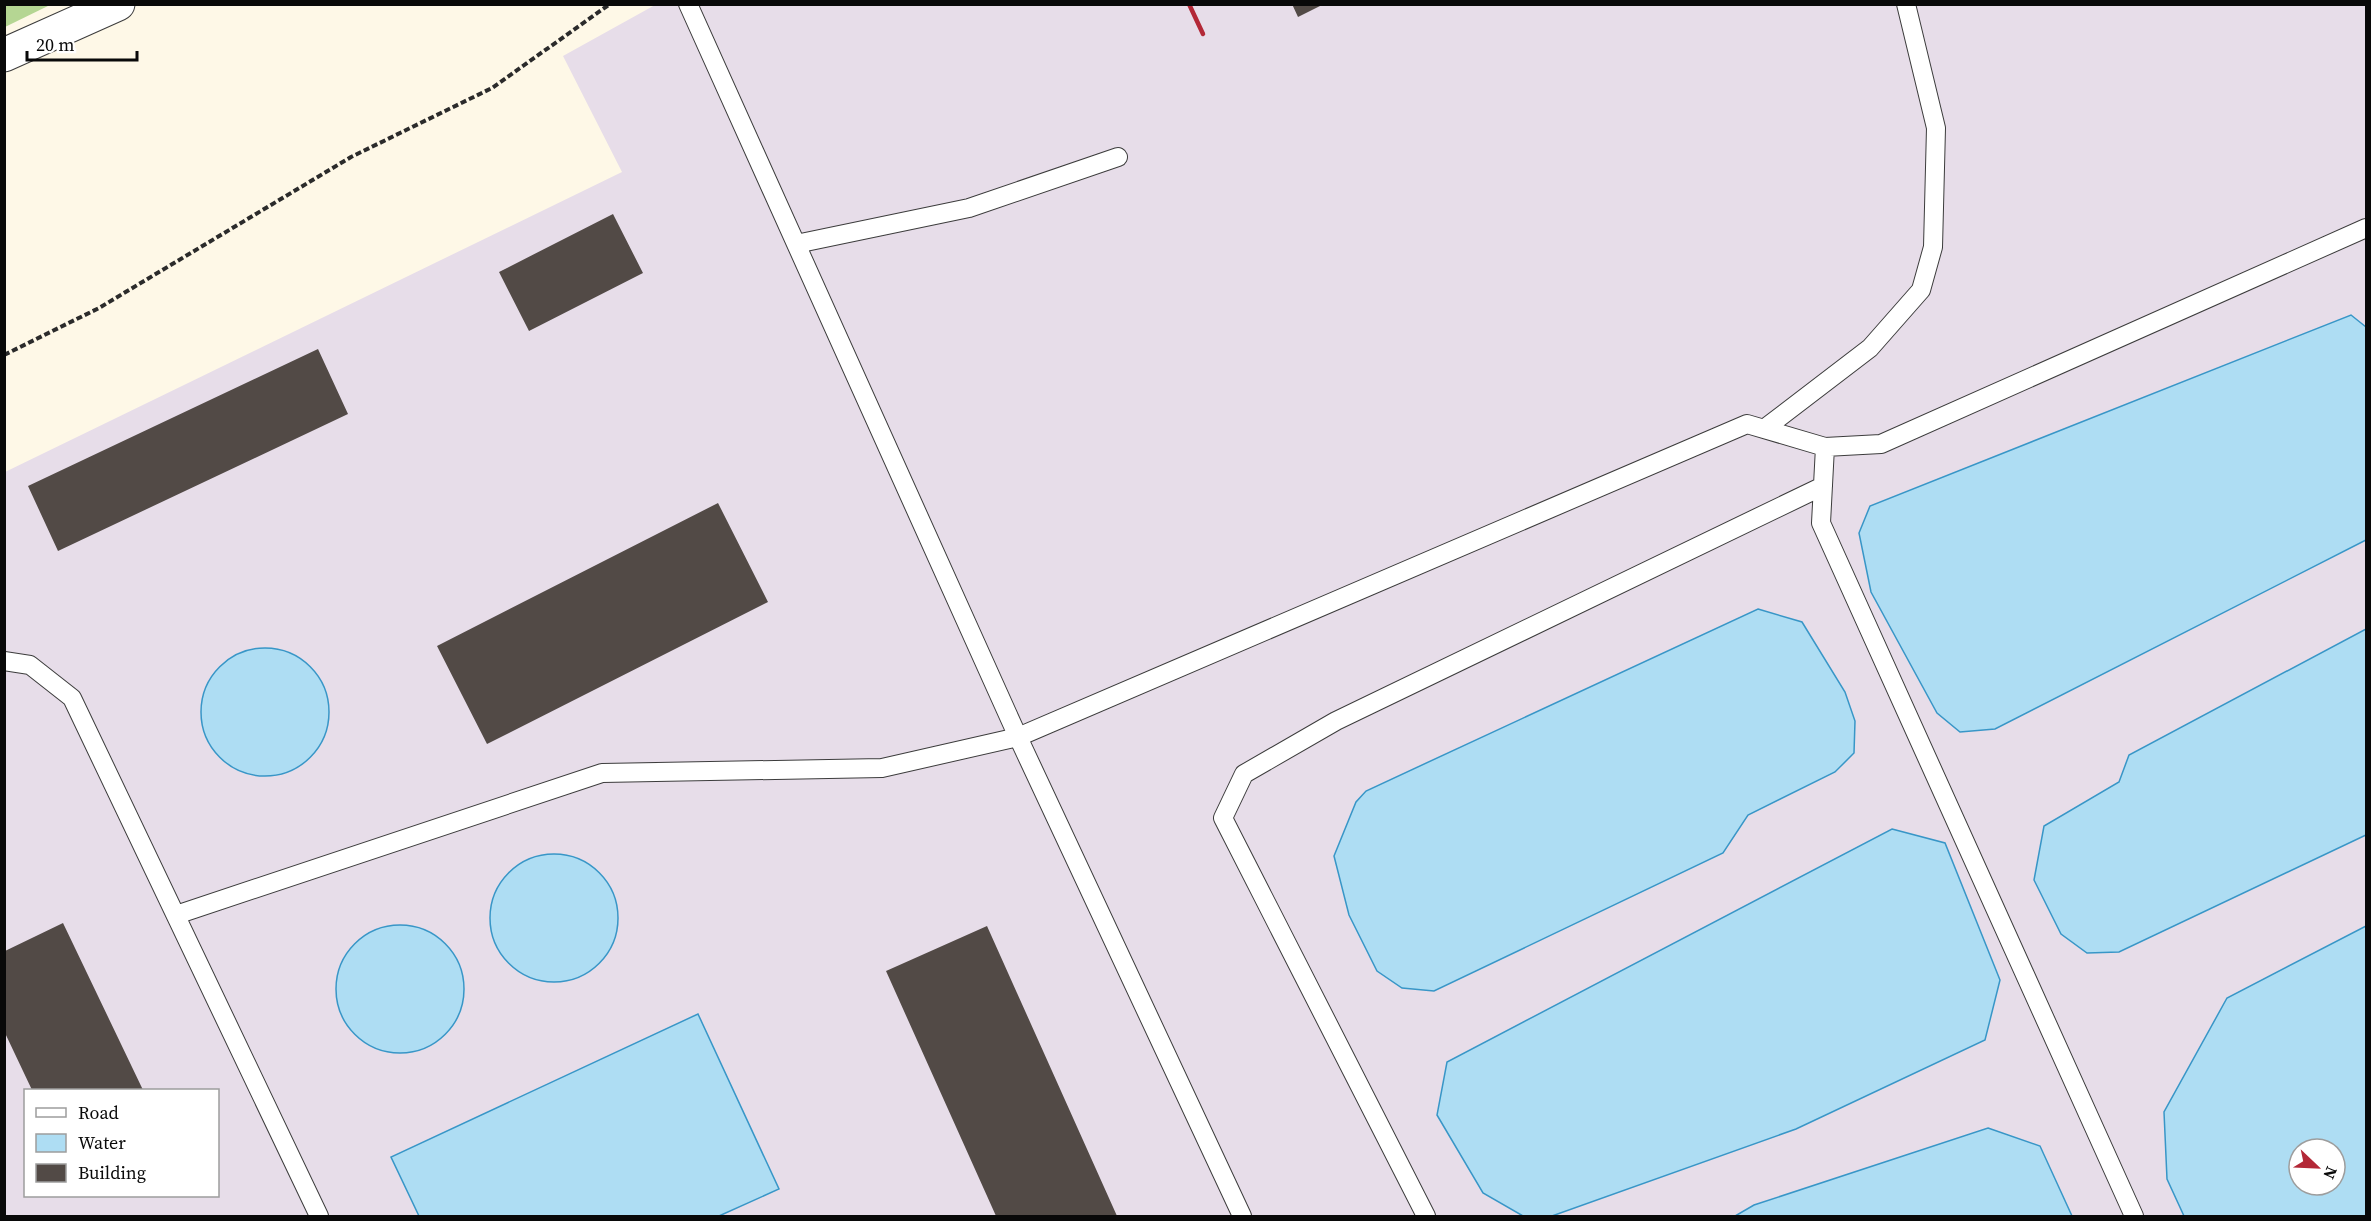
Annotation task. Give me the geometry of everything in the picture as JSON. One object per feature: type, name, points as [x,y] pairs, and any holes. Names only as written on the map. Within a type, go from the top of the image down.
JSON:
[{"type":"street","points":[[4,55],[117,4]]},
{"type":"lane","points":[[688,4],[1018,737],[1242,1216]]},
{"type":"lane","points":[[1764,429],[1870,348],[1921,290],[1933,247],[1936,128],[1906,4]]},
{"type":"lane","points":[[796,244],[969,208],[1118,157]]},
{"type":"lane","points":[[176,915],[602,773],[882,768],[1018,737],[1747,424],[1825,447],[1881,444],[2367,228]]},
{"type":"lane","points":[[1825,447],[1821,523],[2134,1216]]},
{"type":"lane","points":[[1426,1216],[1223,818],[1244,774],[1336,721],[1823,486]]},
{"type":"lane","points":[[4,661],[30,665],[72,698],[319,1216]]},
{"type":"path","points":[[4,355],[99,308],[351,157],[492,88],[610,4]]},
{"type":"shaded area","points":[[655,5],[2366,5],[2366,1216],[5,1216],[5,472],[622,172],[563,56]]},
{"type":"green space","points":[[5,4],[50,4],[50,5],[5,27]]},
{"type":"water","points":[[2351,315],[2366,327],[2366,540],[1995,729],[1960,732],[1937,713],[1871,592],[1859,533],[1870,506]]},
{"type":"water","points":[[1758,609],[1802,622],[1845,692],[1855,721],[1854,753],[1835,772],[1748,815],[1723,853],[1434,991],[1402,988],[1377,971],[1349,915],[1334,856],[1356,802],[1366,791]]},
{"type":"water","points":[[2366,629],[2366,835],[2119,952],[2087,953],[2061,934],[2034,880],[2044,826],[2119,782],[2129,755]]},
{"type":"water","points":[[265,648],[290,653],[310,667],[324,687],[329,712],[324,737],[310,757],[290,771],[265,776],[240,771],[220,757],[206,737],[201,712],[206,687],[220,667],[240,653]]},
{"type":"water","points":[[1892,829],[1945,843],[2000,980],[1985,1040],[1796,1129],[1552,1216],[1523,1216],[1483,1193],[1437,1115],[1447,1062]]},
{"type":"water","points":[[554,854],[579,859],[599,873],[613,893],[618,918],[613,943],[599,963],[579,977],[554,982],[529,977],[509,963],[495,943],[490,918],[495,893],[509,873],[529,859]]},
{"type":"water","points":[[400,925],[425,930],[445,944],[459,964],[464,989],[459,1014],[445,1034],[425,1048],[400,1053],[375,1048],[355,1034],[341,1014],[336,989],[341,964],[355,944],[375,930]]},
{"type":"water","points":[[2366,926],[2366,1216],[2184,1216],[2167,1179],[2164,1112],[2227,998]]},
{"type":"water","points":[[698,1014],[779,1189],[719,1216],[419,1216],[391,1157]]},
{"type":"water","points":[[1988,1128],[2040,1146],[2072,1216],[1735,1216],[1754,1205]]},
{"type":"building","points":[[1292,4],[1324,4],[1298,17]]},
{"type":"building","points":[[613,214],[643,273],[529,331],[499,272]]},
{"type":"building","points":[[318,349],[348,414],[58,551],[28,486]]},
{"type":"building","points":[[718,503],[768,602],[487,744],[437,646]]},
{"type":"building","points":[[63,923],[143,1089],[32,1089],[5,1033],[5,951]]},
{"type":"building","points":[[987,926],[1117,1216],[996,1216],[886,971]]},
{"type":"railway","points":[[1189,4],[1203,34]]}]
